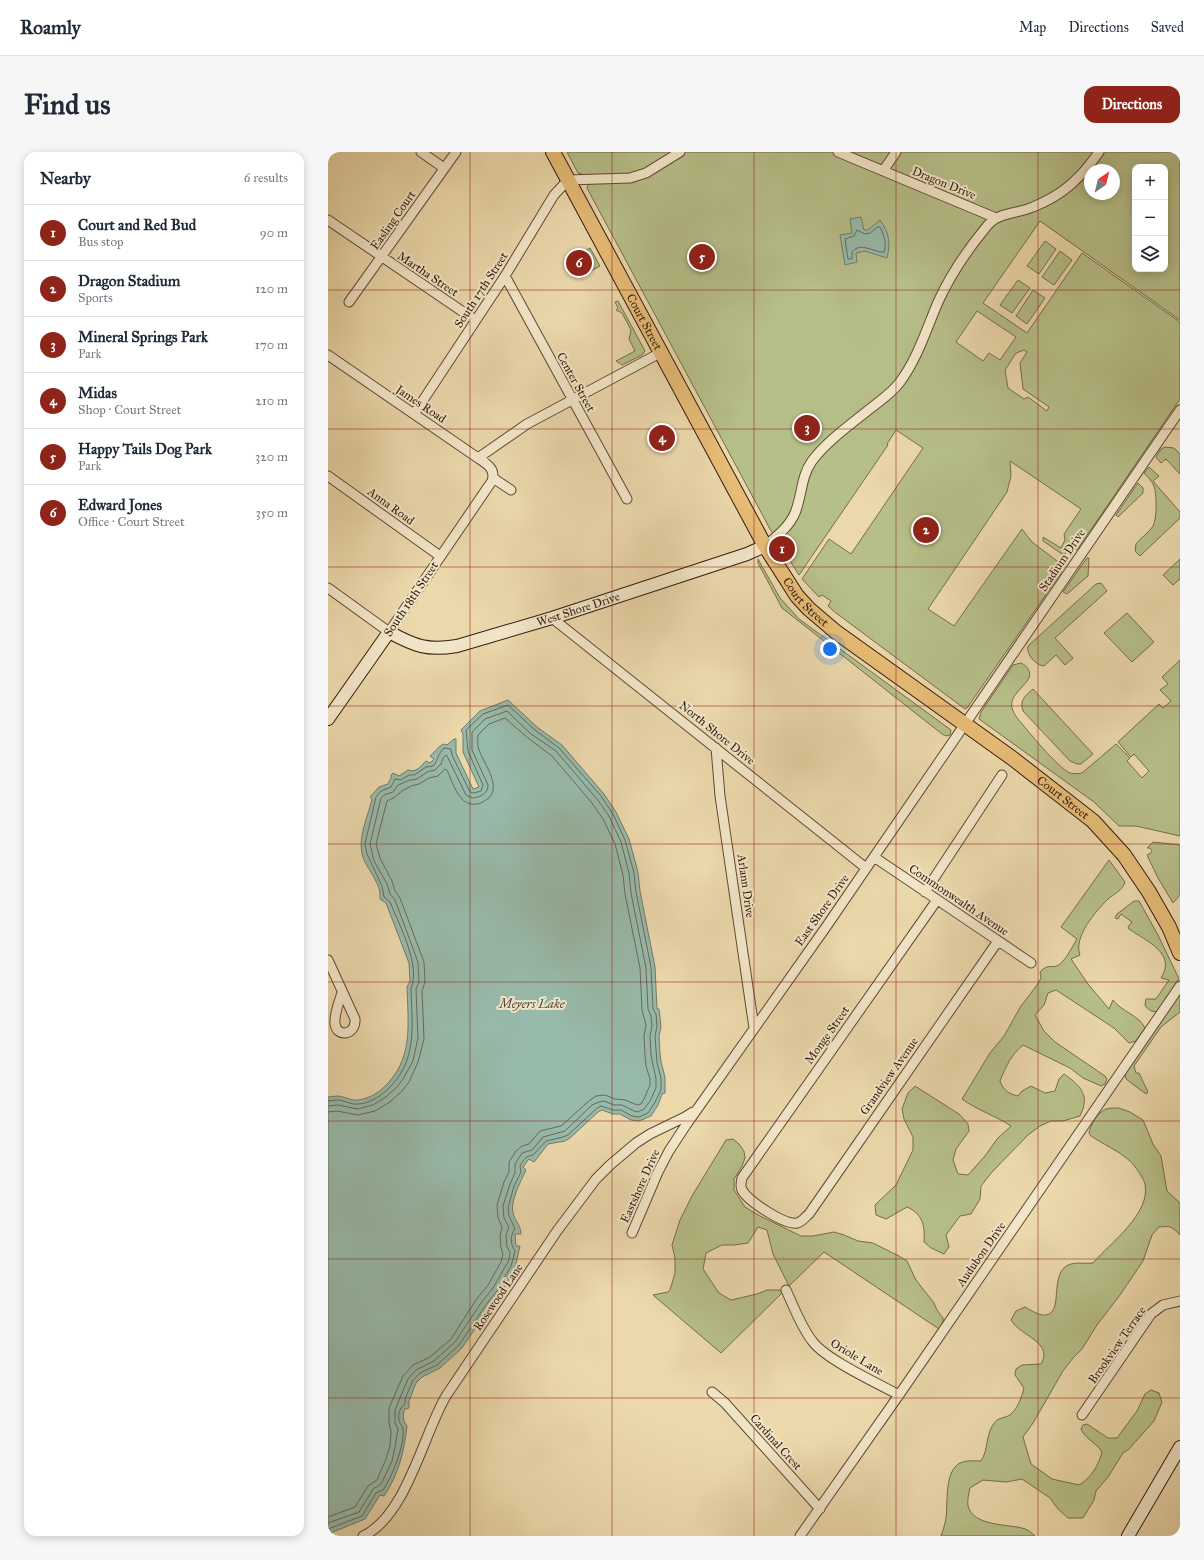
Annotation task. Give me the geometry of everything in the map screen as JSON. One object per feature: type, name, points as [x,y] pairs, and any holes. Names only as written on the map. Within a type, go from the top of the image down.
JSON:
[{"type":"main road","name":"Court Street","points":[[554,152],[660,353],[765,546],[792,589],[809,609],[836,632],[1076,807],[1108,837],[1124,855],[1149,892],[1169,927],[1179,952]]},
{"type":"street","points":[[421,152],[444,168]]},
{"type":"street","name":"Easling Court","points":[[349,302],[456,152]]},
{"type":"street","points":[[568,180],[630,178],[646,173],[680,152]]},
{"type":"street","name":"Dragon Drive","points":[[838,152],[996,218]]},
{"type":"street","points":[[883,171],[896,152]]},
{"type":"street","points":[[765,546],[782,532],[795,514],[806,470],[813,460],[855,421],[890,394],[900,383],[940,299],[975,240],[988,224],[996,218],[1034,207],[1062,192],[1081,176],[1100,152]]},
{"type":"street","name":"South 17th Street","points":[[414,414],[505,276],[554,195],[568,180]]},
{"type":"street","name":"Martha Street","points":[[328,220],[475,320]]},
{"type":"street","name":"Center Street","points":[[505,276],[627,499]]},
{"type":"street","points":[[478,458],[527,424],[660,353]]},
{"type":"street","name":"James Road","points":[[328,355],[478,458],[491,468],[493,478]]},
{"type":"street","name":"Stadium Drive","points":[[965,725],[1180,410]]},
{"type":"street","name":"Anna Road","points":[[328,476],[440,556]]},
{"type":"street","points":[[493,478],[511,490]]},
{"type":"street","name":"South 18th Street","points":[[329,716],[389,632],[493,478]]},
{"type":"street","name":"West Shore Drive","points":[[389,632],[414,644],[427,648],[456,646],[552,618],[747,554],[765,546]]},
{"type":"street","points":[[328,588],[389,632]]},
{"type":"street","name":"North Shore Drive","points":[[552,618],[866,868]]},
{"type":"street","name":"East Shore Drive","points":[[698,1109],[965,725]]},
{"type":"street","name":"Arlann Drive","points":[[716,748],[720,796],[754,1028]]},
{"type":"street","points":[[925,892],[1002,775]]},
{"type":"street","name":"Commonwealth Avenue","points":[[874,857],[1031,963]]},
{"type":"street","name":"Monge Street","points":[[799,1222],[786,1222],[777,1218],[749,1198],[741,1186],[744,1174],[937,900]]},
{"type":"street","name":"Grandview Avenue","points":[[799,1222],[808,1214],[998,941]]},
{"type":"street","points":[[328,960],[342,993]]},
{"type":"street","name":"Audubon Drive","points":[[800,1536],[899,1395],[1180,986]]},
{"type":"street","name":"Eastshore Drive","points":[[632,1233],[658,1172],[669,1151],[698,1109]]},
{"type":"street","name":"Rosewood Lane","points":[[363,1536],[378,1528],[396,1504],[409,1480],[436,1415],[446,1396],[557,1231],[582,1197],[610,1165],[636,1143],[650,1134],[685,1118],[698,1109]]},
{"type":"street","name":"Oriole Lane","points":[[786,1290],[805,1329],[817,1347],[847,1366],[899,1395]]},
{"type":"street","name":"Brookview Terrace","points":[[1082,1415],[1151,1314],[1162,1305],[1180,1301]]},
{"type":"street","name":"Cardinal Crest","points":[[712,1392],[725,1402],[820,1509]]},
{"type":"street","points":[[1128,1536],[1180,1447]]},
{"type":"green space","points":[[567,152],[1180,152],[1180,320],[1040,221],[983,303],[1027,333],[1082,253],[1180,322],[1180,399],[1077,550],[1074,548],[1071,551],[1068,550],[1064,555],[1043,541],[1043,537],[1061,548],[1065,540],[1064,534],[1081,509],[1010,461],[1011,476],[1007,492],[928,609],[954,626],[1022,529],[1032,542],[1061,564],[1061,573],[967,708],[965,709],[836,613],[828,606],[831,601],[822,595],[819,597],[802,579],[829,539],[851,554],[923,448],[896,430],[887,444],[888,445],[799,575],[770,529],[587,188],[588,185],[582,174],[578,173]],"holes":[[[977,311],[1016,337],[1000,360],[989,353],[983,361],[956,342]],[[1024,350],[1027,352],[1020,363],[1023,389],[1049,407],[1047,411],[1028,397],[1024,399],[1008,388],[1005,370],[1016,353]]]},
{"type":"green space","points":[[1045,241],[1056,249],[1039,274],[1027,266]]},
{"type":"green space","points":[[590,248],[600,266],[583,275],[582,272],[589,268],[581,253]]},
{"type":"green space","points":[[1060,251],[1072,260],[1054,285],[1042,277]]},
{"type":"green space","points":[[1018,280],[1030,288],[1012,313],[1000,305]]},
{"type":"green space","points":[[1033,290],[1045,298],[1027,324],[1016,316]]},
{"type":"green space","points":[[618,301],[645,351],[642,355],[622,365],[616,361],[635,351],[629,339],[631,330],[622,313],[616,310],[618,308],[615,302]]},
{"type":"green space","points":[[1165,447],[1174,448],[1180,454],[1180,474],[1166,459],[1161,463],[1156,457],[1161,449]]},
{"type":"green space","points":[[1149,467],[1159,476],[1153,481],[1180,512],[1180,518],[1140,556],[1135,551],[1136,544],[1153,526],[1156,512],[1156,495],[1154,486],[1144,473]]},
{"type":"green space","points":[[1138,483],[1143,488],[1143,493],[1118,517],[1116,515]]},
{"type":"green space","points":[[1087,558],[1089,558],[1088,576],[1067,594],[1063,592]]},
{"type":"green space","points":[[758,559],[780,598],[799,619],[951,730],[950,735],[946,736],[942,734],[782,608],[758,563]]},
{"type":"green space","points":[[1180,559],[1180,579],[1173,585],[1163,575]]},
{"type":"green space","points":[[1101,583],[1107,591],[1055,638],[1073,658],[1065,665],[1056,655],[1044,666],[1037,664],[1028,652],[1028,646],[1096,584]]},
{"type":"green space","points":[[1127,613],[1154,642],[1132,662],[1104,633]]},
{"type":"green space","points":[[1180,660],[1180,836],[1136,826],[1119,826],[1094,802],[979,719],[981,712],[1013,665],[1021,663],[1028,668],[1030,676],[1013,698],[1012,707],[1014,713],[1058,764],[1070,773],[1082,773],[1116,744],[1130,758],[1127,761],[1142,778],[1149,771],[1134,754],[1131,757],[1118,742],[1159,704],[1163,708],[1171,701],[1160,690],[1168,684],[1162,677]]},
{"type":"green space","points":[[1033,689],[1093,754],[1081,764],[1070,761],[1023,711],[1023,701]]},
{"type":"green space","points":[[1153,842],[1180,845],[1180,895],[1173,903],[1158,878],[1147,855],[1152,851],[1150,848],[1147,848]]},
{"type":"green space","points":[[1109,860],[1125,882],[1124,885],[1108,899],[1092,917],[1080,940],[1080,955],[1071,959],[1088,984],[1109,1009],[1113,1000],[1121,1008],[1139,1020],[1145,1028],[1136,1041],[1129,1043],[1114,1028],[1056,990],[1048,993],[1044,1005],[1035,1015],[1044,1031],[1055,1042],[1105,1076],[1107,1079],[1105,1084],[1101,1086],[1083,1078],[1070,1068],[1023,1045],[1015,1053],[1004,1070],[1000,1081],[1009,1093],[1018,1096],[1022,1091],[1031,1086],[1045,1093],[1055,1091],[1059,1079],[1064,1074],[1081,1090],[1084,1099],[1083,1109],[1080,1116],[1063,1121],[1051,1121],[1040,1126],[1028,1135],[992,1172],[981,1186],[980,1199],[971,1214],[960,1216],[946,1235],[949,1247],[944,1254],[931,1248],[924,1242],[922,1221],[917,1213],[907,1207],[886,1219],[876,1215],[875,1205],[896,1185],[913,1150],[913,1137],[904,1119],[902,1109],[908,1093],[915,1086],[959,1114],[968,1124],[969,1131],[956,1149],[953,1160],[958,1174],[968,1175],[985,1156],[997,1139],[1011,1126],[962,1099],[990,1053],[1004,1036],[1021,1006],[1037,985],[1041,978],[1040,972],[1046,967],[1058,966],[1065,959],[1077,939],[1061,927]]},
{"type":"green space","points":[[1134,901],[1139,901],[1158,935],[1179,979],[1157,1012],[1151,1011],[1145,1005],[1146,999],[1156,999],[1169,980],[1161,978],[1165,969],[1165,961],[1162,955],[1151,943],[1129,929],[1128,927],[1132,922],[1121,914],[1118,919],[1115,918],[1117,914]]},
{"type":"green space","points":[[1180,994],[1180,1012],[1161,1027],[1134,1066],[1136,1073],[1139,1073],[1148,1092],[1146,1094],[1126,1079],[1125,1073]]},
{"type":"green space","points":[[1119,1108],[1130,1112],[1143,1120],[1153,1144],[1161,1156],[1167,1191],[1180,1203],[1180,1235],[1171,1227],[1159,1227],[1152,1235],[1143,1261],[1097,1325],[1082,1349],[1063,1371],[1033,1423],[1023,1437],[1031,1464],[1052,1479],[1079,1485],[1094,1471],[1102,1452],[1083,1432],[1081,1429],[1083,1425],[1087,1424],[1108,1438],[1117,1438],[1137,1411],[1145,1394],[1151,1390],[1159,1393],[1162,1402],[1154,1421],[1129,1449],[1123,1453],[1108,1477],[1096,1491],[1094,1500],[1083,1518],[1068,1518],[1058,1509],[1050,1498],[1022,1479],[1006,1482],[983,1480],[970,1488],[968,1506],[971,1513],[983,1521],[1024,1529],[1035,1536],[941,1536],[945,1525],[948,1488],[951,1473],[955,1467],[962,1462],[981,1461],[985,1452],[988,1436],[995,1422],[1011,1414],[1016,1409],[1021,1398],[1024,1388],[1015,1375],[1016,1369],[1022,1365],[1041,1364],[1044,1356],[1040,1345],[1015,1326],[1011,1320],[1016,1311],[1025,1307],[1042,1315],[1049,1314],[1054,1309],[1059,1275],[1064,1268],[1074,1263],[1093,1263],[1128,1227],[1142,1206],[1145,1195],[1145,1184],[1143,1178],[1126,1157],[1091,1136],[1089,1133],[1091,1126],[1100,1113],[1106,1109]]},
{"type":"green space","points":[[733,1139],[744,1151],[745,1158],[734,1179],[734,1190],[745,1207],[801,1236],[813,1236],[834,1232],[858,1241],[873,1243],[907,1261],[916,1280],[934,1303],[943,1318],[943,1322],[939,1329],[824,1252],[789,1286],[773,1254],[767,1230],[758,1227],[748,1243],[722,1245],[706,1253],[703,1269],[719,1293],[731,1300],[767,1290],[780,1290],[782,1293],[721,1353],[653,1295],[668,1292],[670,1290],[675,1273],[675,1258],[672,1245],[680,1220],[692,1196],[726,1140]]},
{"type":"water","points":[[861,217],[864,230],[868,230],[880,220],[887,234],[889,243],[887,258],[865,251],[856,253],[857,262],[845,265],[840,235],[852,233],[850,219]]},
{"type":"water","name":"Meyers Lake","points":[[508,700],[537,727],[562,745],[604,794],[616,812],[629,839],[638,872],[640,891],[655,967],[657,1009],[659,1009],[661,1027],[659,1036],[660,1054],[665,1077],[665,1093],[662,1094],[658,1105],[651,1116],[639,1121],[631,1120],[620,1114],[613,1114],[602,1110],[570,1138],[565,1141],[548,1144],[534,1162],[529,1159],[523,1167],[526,1170],[516,1191],[512,1208],[521,1234],[515,1234],[516,1246],[520,1246],[515,1268],[501,1293],[488,1309],[462,1348],[440,1368],[422,1377],[416,1383],[409,1401],[409,1408],[405,1409],[403,1413],[407,1426],[400,1462],[394,1479],[384,1496],[380,1495],[365,1519],[328,1534],[328,1097],[340,1096],[358,1100],[375,1094],[381,1090],[393,1077],[400,1066],[407,1041],[408,1028],[407,987],[410,981],[409,963],[386,903],[380,899],[379,887],[362,854],[361,840],[372,799],[370,797],[379,787],[388,784],[393,773],[399,776],[408,770],[413,771],[418,769],[426,761],[430,763],[434,759],[430,756],[441,745],[447,745],[454,739],[456,739],[456,753],[473,789],[479,787],[463,752],[463,734],[461,730],[480,711]]},
{"type":"place","name":"Happy Tails Dog Park","points":[[702,257]]},
{"type":"place","name":"Edward Jones","points":[[579,263]]},
{"type":"place","name":"Mineral Springs Park","points":[[807,428]]},
{"type":"place","name":"Midas","points":[[662,438]]},
{"type":"place","name":"Dragon Stadium","points":[[926,530]]},
{"type":"place","name":"Court and Red Bud","points":[[782,549]]}]
